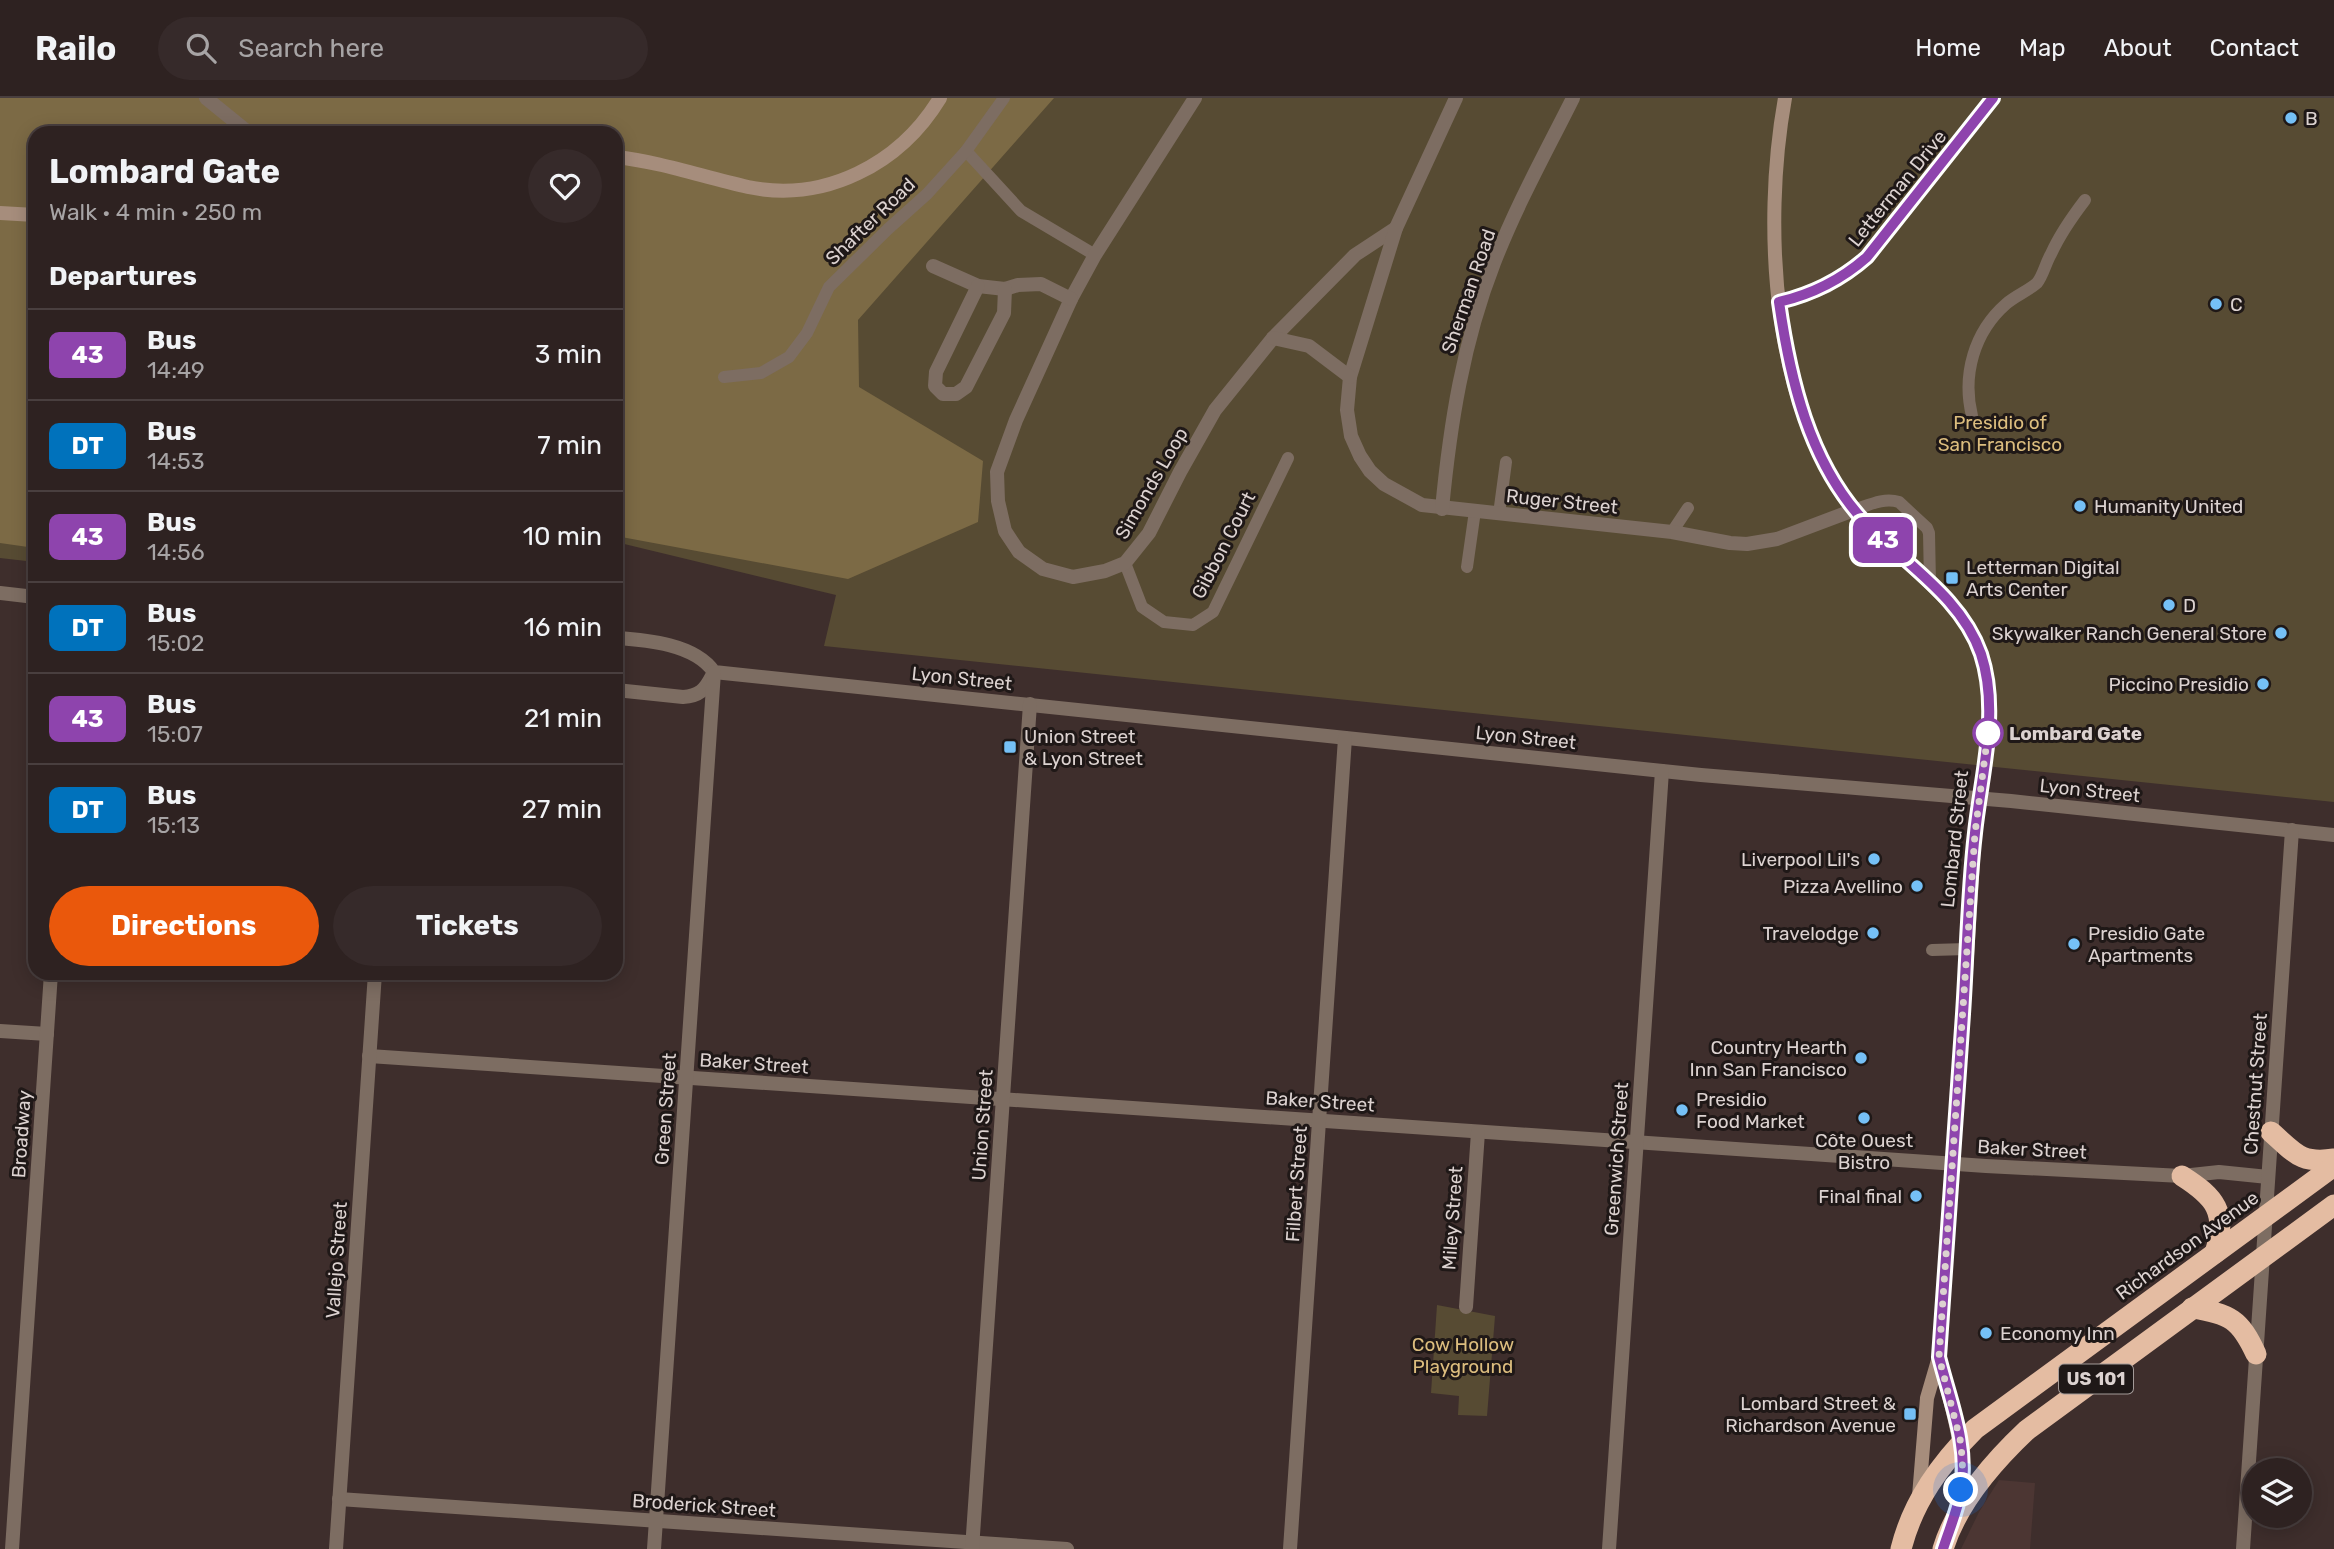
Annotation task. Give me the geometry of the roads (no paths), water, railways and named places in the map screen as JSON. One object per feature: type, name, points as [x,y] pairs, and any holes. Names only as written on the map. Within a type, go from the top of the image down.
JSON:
[{"type":"highway","points":[[2271,1132],[2303,1159],[2312,1161],[2334,1158]]},
{"type":"highway","name":"Richardson Avenue","points":[[1917,1504],[1936,1472],[1961,1443],[1997,1412],[2334,1166]]},
{"type":"highway","points":[[2182,1176],[2203,1189],[2216,1207],[2220,1228],[2215,1253]]},
{"type":"highway","name":"US 101","points":[[1953,1525],[1963,1506],[1990,1469],[2027,1430],[2334,1205]]},
{"type":"highway","points":[[2192,1308],[2215,1312],[2232,1320],[2245,1330],[2256,1354]]},
{"type":"highway","name":"Lombard Street","points":[[1901,1549],[1917,1504]]},
{"type":"highway","name":"Lombard Street","points":[[1943,1549],[1953,1525]]},
{"type":"street","points":[[206,98],[240,126]]},
{"type":"street","points":[[623,158],[672,166],[749,187],[773,190],[817,188],[860,173],[900,148],[918,130],[940,98]]},
{"type":"street","name":"Simonds Loop","points":[[1195,98],[1095,255],[1016,421],[997,472],[998,501],[1005,531],[1019,552],[1043,569],[1073,577],[1105,571],[1125,563],[1149,533],[1216,410],[1273,338],[1355,255],[1396,228]]},
{"type":"street","points":[[1396,228],[1456,98]]},
{"type":"street","name":"Sherman Road","points":[[1442,509],[1449,436],[1459,381],[1474,324],[1494,262],[1573,98]]},
{"type":"street","name":"Lombard Street","points":[[1786,98],[1779,139],[1774,243],[1779,302],[1791,371],[1805,419],[1826,468],[1854,510],[1930,583],[1966,624],[1975,640],[1986,673],[1988,691],[1987,738],[1975,833],[1939,1357],[1927,1398],[1917,1504]]},
{"type":"street","name":"Letterman Drive","points":[[1779,302],[1827,286],[1867,257],[1993,98]]},
{"type":"street","points":[[0,213],[28,215]]},
{"type":"street","name":"Ruger Street","points":[[1396,228],[1350,377],[1347,410],[1351,436],[1360,456],[1384,484],[1422,505],[1442,509],[1672,532],[1730,542],[1762,542],[1854,510]]},
{"type":"street","points":[[933,266],[978,286],[1006,289],[1018,285],[1041,284],[1072,299]]},
{"type":"street","points":[[978,286],[936,372],[935,386],[943,394],[956,394],[966,387],[1004,313],[1006,289]]},
{"type":"street","points":[[1273,338],[1309,346],[1350,377]]},
{"type":"street","points":[[0,593],[28,596]]},
{"type":"street","points":[[623,639],[680,649],[702,658],[714,672],[701,693],[692,697],[623,691]]},
{"type":"street","name":"Lyon Street","points":[[714,672],[1662,771],[1980,799],[2334,835]]},
{"type":"street","name":"Green Street","points":[[654,1549],[714,672]]},
{"type":"street","name":"Union Street","points":[[972,1546],[1030,704]]},
{"type":"street","name":"Filbert Street","points":[[1290,1549],[1345,738]]},
{"type":"street","name":"Greenwich Street","points":[[1609,1549],[1662,771]]},
{"type":"street","name":"Chestnut Street","points":[[2243,1549],[2292,830]]},
{"type":"street","name":"Broadway","points":[[12,1549],[51,980]]},
{"type":"street","name":"Vallejo Street","points":[[335,1549],[374,980]]},
{"type":"street","points":[[0,1031],[47,1034]]},
{"type":"street","name":"Baker Street","points":[[369,1056],[1952,1163],[2182,1176],[2219,1172],[2268,1177]]},
{"type":"street","name":"Miley Street","points":[[1466,1307],[1478,1132]]},
{"type":"street","name":"Lombard Street","points":[[1939,1357],[1961,1443],[1963,1475],[1953,1525]]},
{"type":"street","points":[[0,1476],[17,1477]]},
{"type":"street","name":"Broderick Street","points":[[339,1499],[972,1546],[1067,1549]]},
{"type":"lane","name":"Shafter Road","points":[[724,377],[761,373],[789,356],[807,333],[829,287],[927,194],[966,151],[1004,98]]},
{"type":"lane","points":[[966,151],[1021,211],[1095,255]]},
{"type":"lane","points":[[1972,416],[1969,377],[1976,347],[1984,330],[2007,303],[2038,282],[2060,236],[2085,200]]},
{"type":"lane","name":"Gibbon Court","points":[[1125,563],[1142,607],[1164,622],[1193,625],[1213,612],[1289,458]]},
{"type":"lane","points":[[1499,514],[1506,462]]},
{"type":"lane","points":[[1854,510],[1887,499],[1894,500],[1927,528],[1930,540],[1930,583]]},
{"type":"lane","points":[[1672,532],[1688,508]]},
{"type":"lane","points":[[1467,567],[1475,511]]},
{"type":"lane","points":[[1932,950],[1967,949]]},
{"type":"place","name":"B","points":[[2291,118]]},
{"type":"place","name":"C","points":[[2216,304]]},
{"type":"place","name":"Humanity United","points":[[2080,506]]},
{"type":"place","name":"Letterman Digital Arts Center","points":[[1952,578]]},
{"type":"place","name":"D","points":[[2169,605]]},
{"type":"place","name":"Skywalker Ranch General Store","points":[[2281,633]]},
{"type":"place","name":"Piccino Presidio","points":[[2263,684]]},
{"type":"place","name":"Lombard Gate","points":[[1988,733]]},
{"type":"place","name":"Union Street & Lyon Street","points":[[1010,747]]},
{"type":"place","name":"Liverpool Lil's","points":[[1874,859]]},
{"type":"place","name":"Pizza Avellino","points":[[1917,886]]},
{"type":"place","name":"Travelodge","points":[[1873,933]]},
{"type":"place","name":"Presidio Gate Apartments","points":[[2074,944]]},
{"type":"place","name":"Country Hearth Inn San Francisco","points":[[1861,1058]]},
{"type":"place","name":"Presidio Food Market","points":[[1682,1110]]},
{"type":"place","name":"Côte Ouest Bistro","points":[[1864,1118]]},
{"type":"place","name":"Final final","points":[[1916,1196]]},
{"type":"place","name":"Economy Inn","points":[[1986,1333]]},
{"type":"place","name":"Lombard Street & Richardson Avenue","points":[[1910,1414]]},
{"type":"park label","name":"Presidio of San Francisco","points":[[2000,433]]},
{"type":"park label","name":"Cow Hollow Playground","points":[[1463,1355]]}]
